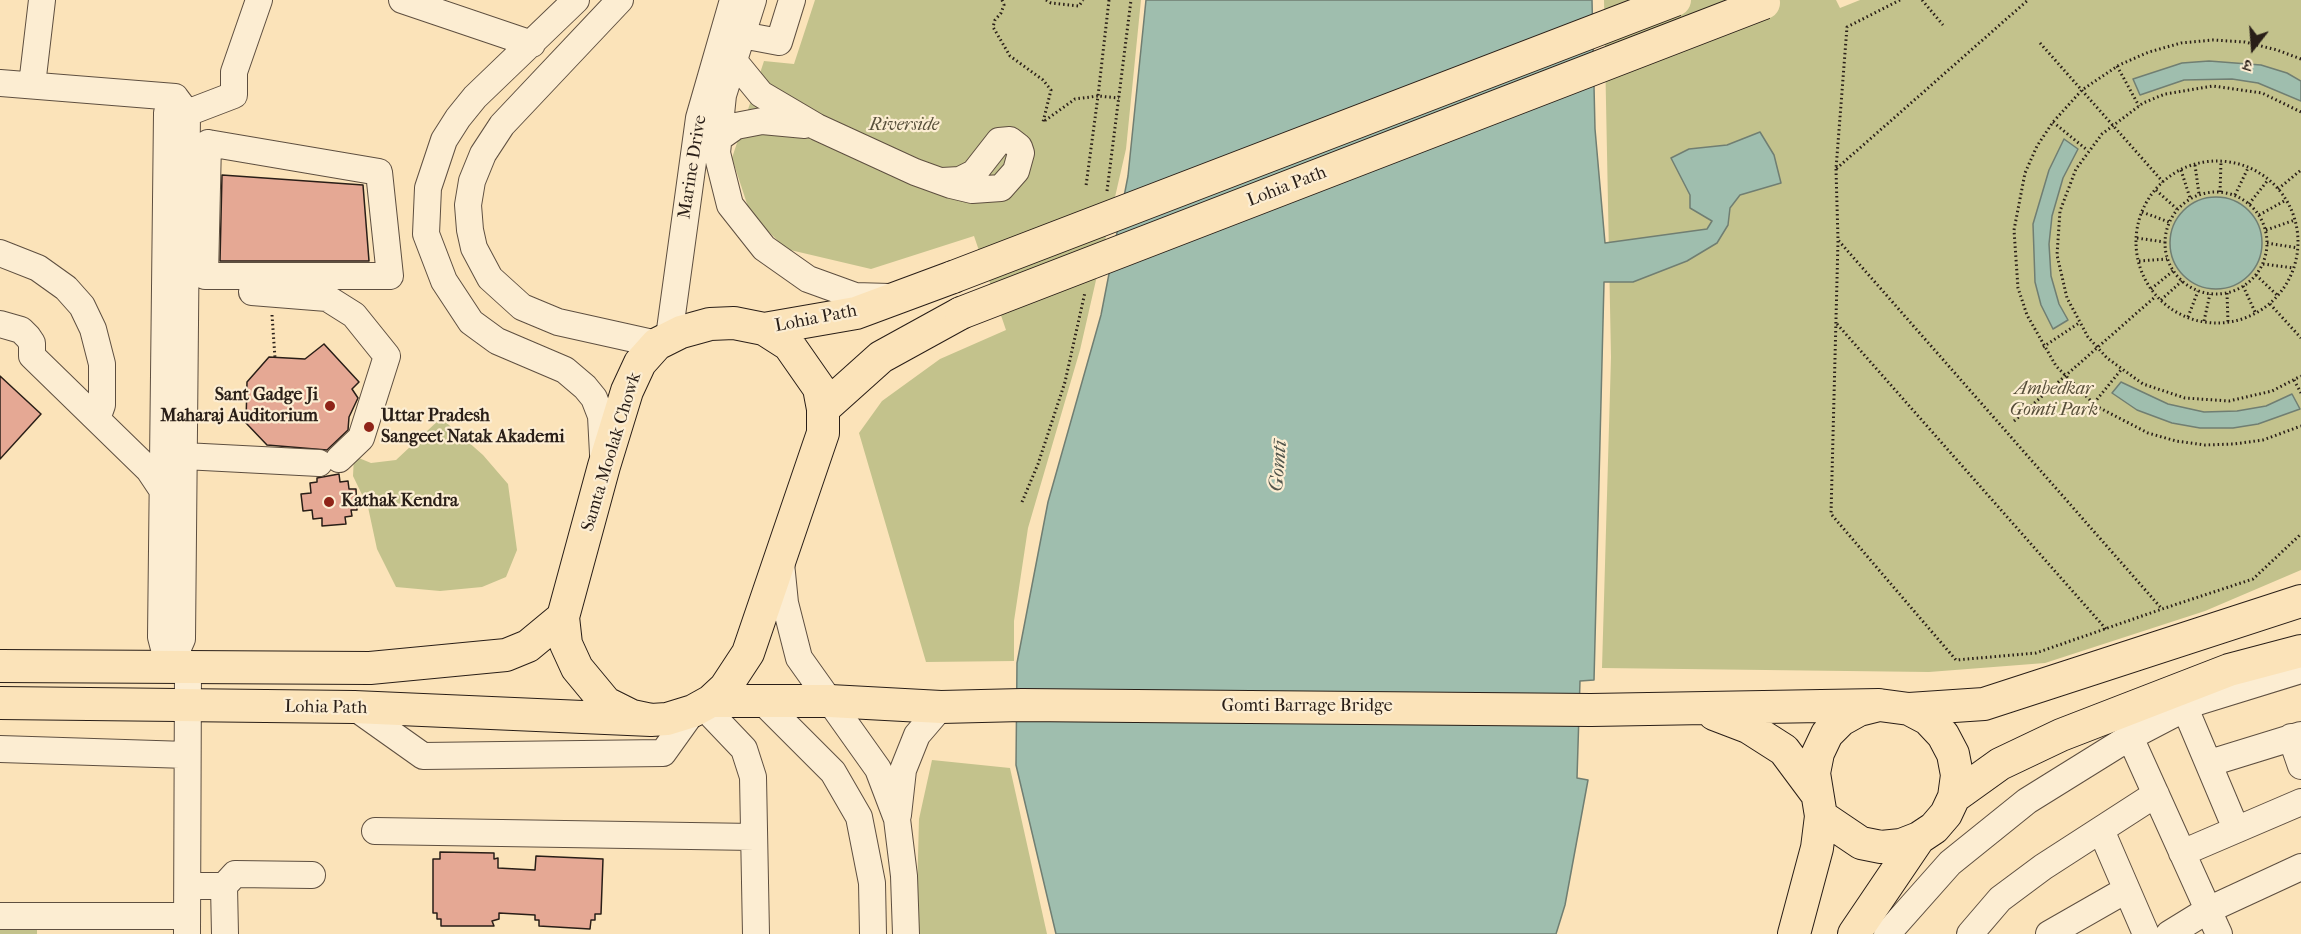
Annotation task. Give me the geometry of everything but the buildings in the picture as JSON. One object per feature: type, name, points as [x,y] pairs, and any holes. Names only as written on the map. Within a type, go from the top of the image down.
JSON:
[{"type":"main road","name":"Lohia Path","points":[[764,329],[856,313],[953,278],[1675,0]]},
{"type":"main road","name":"Lohia Path","points":[[823,410],[881,357],[961,313],[1768,2]]},
{"type":"main road","points":[[663,340],[710,324],[735,323],[764,329],[789,345],[808,369],[819,388],[823,410],[823,433],[817,456],[748,653],[738,672],[702,706]]},
{"type":"main road","name":"Samta Moolak Chowk","points":[[663,340],[640,363],[627,391],[604,466],[564,617],[566,644],[590,687],[618,710],[651,720],[668,719],[702,706],[762,701],[830,701]]},
{"type":"main road","points":[[1794,934],[1806,898],[1819,804],[1816,763],[1827,734],[1841,720],[1859,710],[1984,704],[2301,601]]},
{"type":"main road","points":[[0,666],[370,668],[506,655],[528,646],[564,617]]},
{"type":"main road","points":[[1954,797],[2000,764],[2061,735],[2229,670],[2301,651]]},
{"type":"main road","name":"Gomti Barrage Bridge","points":[[830,701],[941,707],[1022,705],[1591,710],[1894,707]]},
{"type":"main road","name":"Lohia Path","points":[[0,703],[188,707],[354,707],[651,720]]},
{"type":"main road","points":[[1702,709],[1748,727],[1784,750],[1819,804],[1862,843],[1881,847],[1901,845],[1919,838],[1934,828],[1946,813],[1954,797],[1957,775],[1953,754],[1943,735],[1928,719],[1894,707]]},
{"type":"main road","points":[[1854,934],[1919,838]]},
{"type":"street","points":[[32,85],[42,0]]},
{"type":"street","points":[[0,83],[32,85],[181,105],[234,95],[234,72],[259,0]]},
{"type":"street","points":[[402,0],[532,44]]},
{"type":"street","points":[[576,0],[475,97],[444,140],[428,188],[426,234],[444,281],[471,321],[497,341],[565,370],[594,398],[601,416],[604,466]]},
{"type":"street","points":[[620,0],[502,124],[483,154],[472,181],[468,206],[470,230],[474,248],[490,278],[522,307],[558,321],[663,340]]},
{"type":"street","name":"Marine Drive","points":[[663,340],[699,118],[733,0]]},
{"type":"street","name":"Marine Drive","points":[[753,0],[723,95],[717,153],[730,205],[764,248],[808,279],[855,296],[899,297]]},
{"type":"street","points":[[742,35],[779,42],[792,0]]},
{"type":"street","points":[[734,61],[761,94],[817,127],[915,172],[942,181]]},
{"type":"street","points":[[173,494],[184,456],[186,293],[181,105]]},
{"type":"street","points":[[0,916],[46,925],[187,925],[188,707],[178,668],[161,637],[173,494],[167,113],[181,105]]},
{"type":"street","points":[[719,138],[736,126],[762,121],[817,127]]},
{"type":"street","points":[[208,143],[379,172],[390,276],[205,276],[208,143]]},
{"type":"street","points":[[0,253],[38,268],[66,288],[82,306],[93,329],[102,364],[102,405],[97,419]]},
{"type":"street","points":[[184,456],[329,461],[361,438],[387,356],[354,315],[327,298],[271,292],[186,293]]},
{"type":"street","points":[[0,324],[21,330],[32,344],[32,356],[173,494]]},
{"type":"street","points":[[780,563],[785,603],[798,658],[878,769],[897,819],[904,876],[906,934]]},
{"type":"street","points":[[126,667],[128,706]]},
{"type":"street","points":[[1887,934],[1950,863],[2027,801],[2130,737],[2197,702],[2301,670]]},
{"type":"street","points":[[762,701],[833,772],[859,817],[872,883],[873,934]]},
{"type":"street","points":[[354,707],[423,756],[663,753],[702,706],[744,749],[753,777],[756,934]]},
{"type":"street","points":[[897,819],[903,770],[917,735],[941,707]]},
{"type":"street","points":[[2185,708],[2236,829]]},
{"type":"street","points":[[2210,763],[2296,736],[2301,766]]},
{"type":"street","points":[[2130,737],[2219,934]]},
{"type":"street","points":[[0,749],[188,755]]},
{"type":"street","points":[[1970,934],[2000,899],[2043,867],[2156,794]]},
{"type":"street","points":[[2182,852],[2301,802]]},
{"type":"street","points":[[2102,830],[2145,934]]},
{"type":"street","points":[[375,831],[754,837]]},
{"type":"street","points":[[2169,934],[2208,910],[2301,867]]},
{"type":"street","points":[[188,886],[224,886],[236,874],[312,875]]},
{"type":"street","points":[[224,886],[225,934]]},
{"type":"street","points":[[2049,934],[2126,890]]},
{"type":"path","points":[[1002,0],[1004,5],[993,27],[1010,56],[1043,80],[1051,90],[1043,122],[1075,99],[1098,96],[1119,98]]},
{"type":"path","points":[[1046,0],[1051,3],[1079,6],[1083,0]]},
{"type":"path","points":[[1086,186],[1109,0]]},
{"type":"path","points":[[1900,0],[1847,27],[1836,169],[1838,240],[1831,514],[1956,660],[2036,652],[2253,579],[2301,534]]},
{"type":"path","points":[[1922,0],[1943,25]]},
{"type":"path","points":[[1836,169],[2028,0]]},
{"type":"path","points":[[2301,59],[2245,42],[2213,40],[2181,43],[2149,52],[2117,66],[2082,90],[2053,122],[2037,146],[2025,173],[2017,201],[2014,230],[2018,288],[2027,315],[2043,347],[2065,377],[2094,403],[2121,421],[2148,433],[2176,441],[2205,445],[2263,440],[2301,426]]},
{"type":"path","points":[[2040,43],[2163,182]]},
{"type":"path","points":[[2117,66],[2139,106]]},
{"type":"path","points":[[2301,112],[2262,93],[2214,86],[2165,94],[2139,106],[2111,124],[2087,150],[2066,189],[2057,233],[2060,277],[2079,324],[2097,348],[2121,370],[2163,393],[2207,401],[2251,397],[2301,376]]},
{"type":"path","points":[[2053,122],[2087,150]]},
{"type":"path","points":[[2220,192],[2221,162]]},
{"type":"path","points":[[2221,162],[2248,168],[2278,189],[2295,220],[2298,248],[2294,268],[2278,296],[2270,304],[2256,314],[2228,322],[2204,322],[2188,318],[2156,296],[2138,261],[2136,238],[2142,212],[2155,190],[2163,182],[2181,170],[2195,165],[2221,162]]},
{"type":"path","points":[[2195,165],[2199,194]]},
{"type":"path","points":[[2235,195],[2248,168]]},
{"type":"path","points":[[2181,170],[2190,198]]},
{"type":"path","points":[[2278,189],[2301,170]]},
{"type":"path","points":[[2249,204],[2268,180]]},
{"type":"path","points":[[2155,190],[2177,209]]},
{"type":"path","points":[[2220,192],[2235,195],[2249,204],[2259,215],[2266,230],[2267,243],[2263,264],[2256,275],[2243,286],[2227,293],[2210,294],[2198,291],[2182,281],[2173,271],[2167,259],[2164,242],[2169,222],[2177,209],[2199,194],[2220,192]]},
{"type":"path","points":[[2259,215],[2286,200]]},
{"type":"path","points":[[2142,212],[2169,222]]},
{"type":"path","points":[[2266,230],[2295,220]]},
{"type":"path","points":[[2136,238],[2164,242]]},
{"type":"path","points":[[1838,240],[2162,609]]},
{"type":"path","points":[[2267,243],[2298,248]]},
{"type":"path","points":[[2138,261],[2167,259]]},
{"type":"path","points":[[2263,264],[2294,268]]},
{"type":"path","points":[[2151,289],[2173,271]]},
{"type":"path","points":[[2256,275],[2278,296]]},
{"type":"path","points":[[2161,300],[2182,281]]},
{"type":"path","points":[[2243,286],[2256,314]]},
{"type":"path","points":[[2188,318],[2198,291]]},
{"type":"path","points":[[271,292],[275,358]]},
{"type":"path","points":[[2227,293],[2228,322]]},
{"type":"path","points":[[2204,322],[2210,294]]},
{"type":"path","points":[[2014,421],[2156,296]]},
{"type":"path","points":[[2270,304],[2301,338]]},
{"type":"path","points":[[1836,324],[2106,629]]},
{"type":"path","points":[[2043,347],[2079,324]]},
{"type":"path","points":[[2094,403],[2121,370]]},
{"type":"path","points":[[2294,380],[2301,393]]},
{"type":"green space","name":"Riverside","points":[[815,0],[1141,0],[1126,149],[1080,350],[1028,528],[1014,621],[1014,661],[926,662],[859,433],[882,401],[940,359],[1006,330],[974,236],[871,269],[786,249],[750,213],[732,158],[764,61],[794,64]]},
{"type":"green space","name":"Ambedkar Gomti Park","points":[[1604,0],[1836,0],[1840,8],[1860,0],[2301,0],[2301,570],[2205,611],[2045,663],[1929,672],[1602,668],[1611,357]]},
{"type":"green space","points":[[441,418],[483,455],[508,484],[517,550],[506,577],[482,587],[440,591],[396,587],[377,549],[368,507],[353,476],[354,456],[371,463],[396,460]]},
{"type":"green space","points":[[932,760],[1010,768],[1047,934],[916,934],[919,819]]},
{"type":"green space","points":[[0,927],[37,927],[37,934],[0,934]]},
{"type":"water","name":"Gomtī","points":[[1146,0],[1592,0],[1595,129],[1605,243],[1707,229],[1712,221],[1690,208],[1690,195],[1671,158],[1689,149],[1727,145],[1760,132],[1774,155],[1781,183],[1740,195],[1730,208],[1728,225],[1717,243],[1687,261],[1633,282],[1604,282],[1594,680],[1580,681],[1577,778],[1588,780],[1565,905],[1556,934],[1056,934],[1016,765],[1017,663],[1048,502],[1101,315],[1128,176]]},
{"type":"water","points":[[2209,61],[2261,65],[2287,73],[2301,81],[2301,101],[2258,83],[2232,79],[2184,80],[2140,95],[2133,79],[2182,63]]},
{"type":"water","points":[[2064,139],[2078,149],[2063,178],[2052,216],[2049,244],[2051,276],[2059,304],[2068,320],[2053,329],[2041,305],[2035,282],[2033,224],[2049,170]]},
{"type":"water","points":[[2216,197],[2234,201],[2248,211],[2258,225],[2262,243],[2258,261],[2248,275],[2234,285],[2216,289],[2198,285],[2184,275],[2174,261],[2170,243],[2174,225],[2184,211],[2198,201]]},
{"type":"water","points":[[2121,382],[2168,404],[2204,412],[2237,411],[2266,406],[2292,394],[2300,409],[2258,424],[2233,428],[2200,428],[2172,423],[2137,410],[2112,393]]},
{"type":"place","name":"Sant Gadge Ji Maharaj Auditorium","points":[[330,406]]},
{"type":"place","name":"Uttar Pradesh Sangeet Natak Akademi","points":[[369,427]]},
{"type":"place","name":"Kathak Kendra","points":[[329,502]]}]
